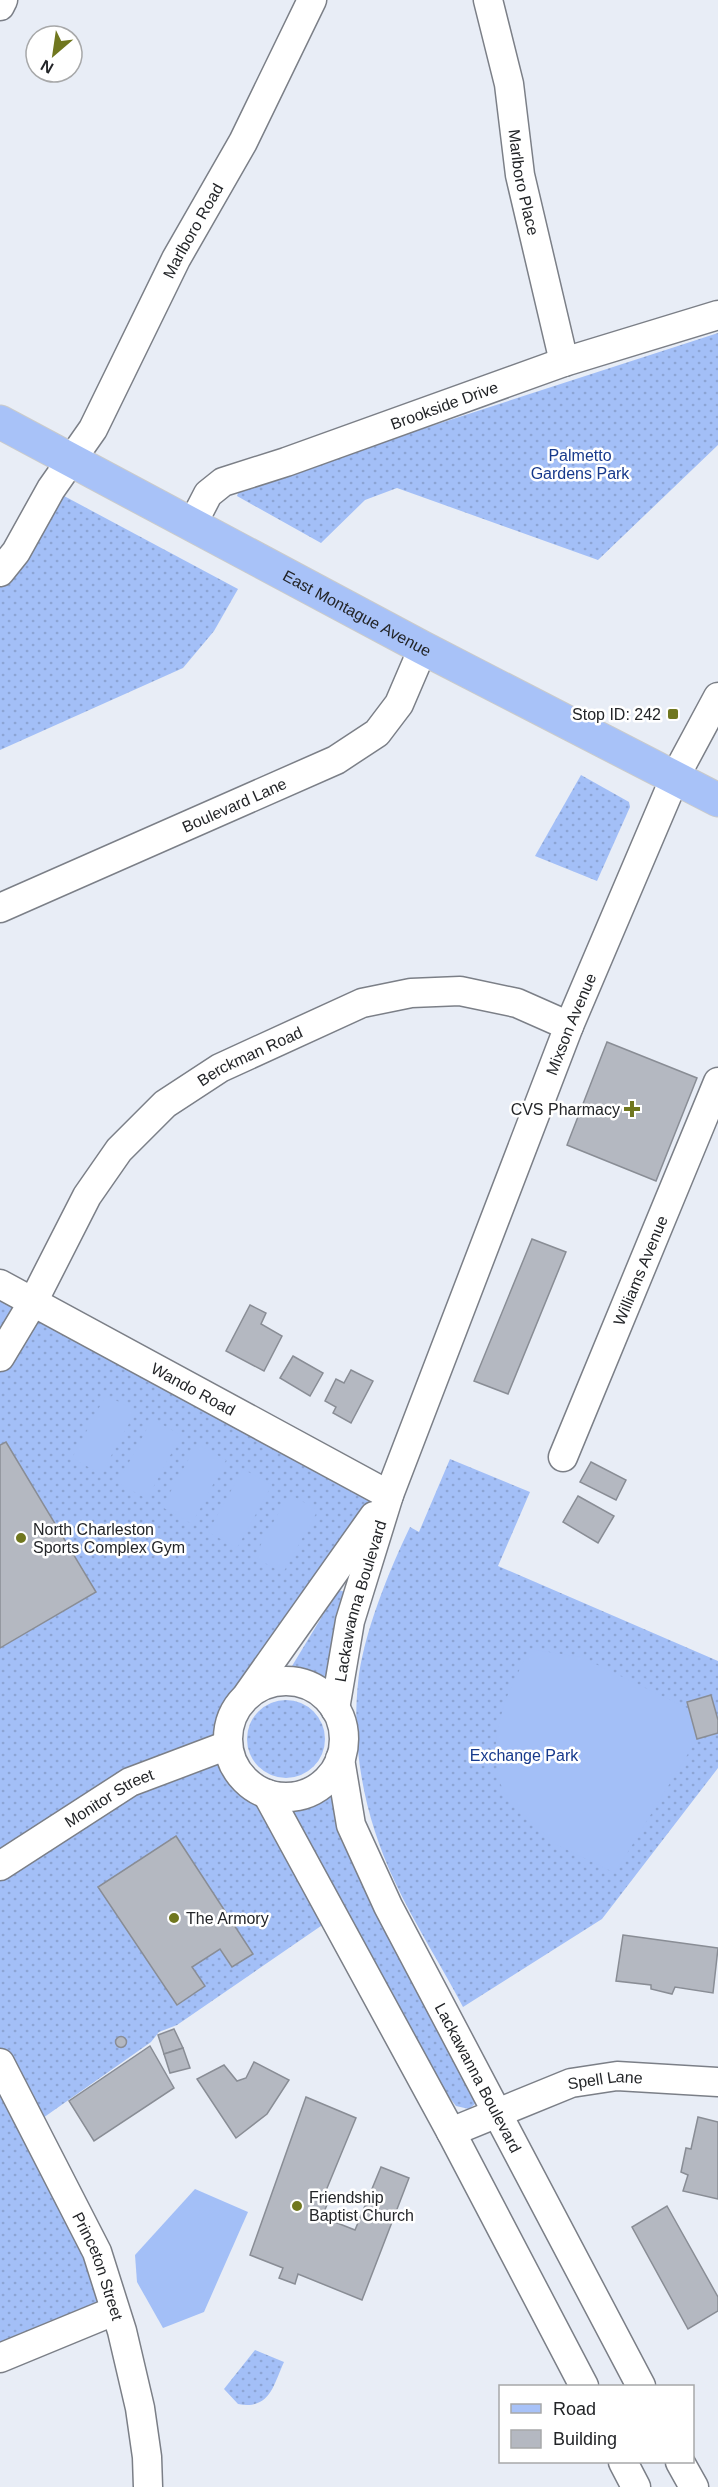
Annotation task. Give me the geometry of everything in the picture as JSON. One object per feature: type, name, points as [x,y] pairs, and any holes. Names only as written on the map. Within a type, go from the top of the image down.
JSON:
[{"type":"main road","name":"East Montague Avenue","points":[[0,422],[193,523],[423,648],[718,800]]},
{"type":"street","points":[[0,6],[3,0]]},
{"type":"street","name":"Marlboro Road","points":[[0,572],[16,552],[51,489],[93,429],[176,259],[243,142],[312,0]]},
{"type":"street","name":"Marlboro Place","points":[[488,0],[509,84],[520,175],[564,363]]},
{"type":"street","name":"Brookside Drive","points":[[193,523],[208,494],[223,482],[286,462],[564,363],[718,315]]},
{"type":"street","name":"Boulevard Lane","points":[[0,908],[336,760],[377,734],[399,704],[423,648]]},
{"type":"street","name":"Mixson Avenue","points":[[389,1495],[569,1026],[675,777],[718,697]]},
{"type":"street","name":"Berckman Road","points":[[0,1357],[33,1302],[87,1196],[119,1150],[165,1104],[220,1068],[362,1003],[411,993],[460,991],[517,1003],[569,1026]]},
{"type":"street","name":"Williams Avenue","points":[[562,1457],[718,1082]]},
{"type":"street","name":"Wando Road","points":[[0,1284],[389,1495]]},
{"type":"street","points":[[246,1696],[276,1681],[294,1682],[310,1687],[324,1696],[335,1709],[343,1734],[340,1759],[325,1781],[302,1794],[285,1797],[267,1794],[252,1786],[240,1775],[232,1761],[228,1745],[229,1727],[235,1710],[389,1495]]},
{"type":"street","name":"Lackawanna Boulevard","points":[[335,1709],[350,1621],[389,1495]]},
{"type":"street","name":"Monitor Street","points":[[0,1866],[130,1782],[228,1745]]},
{"type":"street","name":"Lackawanna Boulevard","points":[[340,1759],[351,1825],[388,1906],[640,2385]]},
{"type":"street","points":[[267,1794],[451,2132],[583,2385]]},
{"type":"street","name":"Princeton Street","points":[[0,2063],[96,2252],[122,2331],[140,2408],[147,2457],[148,2487]]},
{"type":"street","name":"Spell Lane","points":[[451,2132],[571,2083],[603,2077],[693,2079],[718,2082]]},
{"type":"street","points":[[0,2358],[114,2311]]},
{"type":"street","points":[[623,2463],[636,2487]]},
{"type":"street","points":[[681,2463],[694,2487]]},
{"type":"green space","name":"Palmetto Gardens Park","points":[[718,333],[718,445],[598,560],[397,488],[365,500],[321,543],[237,496],[240,488]]},
{"type":"green space","points":[[51,489],[238,589],[214,631],[183,668],[0,750],[0,572]]},
{"type":"green space","points":[[581,775],[629,802],[630,807],[597,881],[535,856]]},
{"type":"green space","points":[[0,1284],[389,1495],[235,1710],[229,1736],[229,1748],[237,1769],[267,1794],[334,1917],[177,2025],[159,2032],[151,2042],[33,2125],[0,2063]]},
{"type":"green space","points":[[106,1395],[136,1411],[101,1474],[72,1458]]},
{"type":"green space","points":[[152,1419],[181,1435],[147,1499],[118,1483]]},
{"type":"green space","points":[[197,1444],[226,1460],[192,1524],[162,1507]]},
{"type":"green space","name":"Exchange Park","points":[[450,1459],[530,1492],[498,1566],[718,1661],[718,1768],[602,1919],[463,2007],[411,1914],[376,1835],[359,1760],[356,1709],[365,1644],[378,1603],[410,1527],[419,1532]]},
{"type":"green space","points":[[243,1469],[272,1485],[237,1548],[208,1532]]},
{"type":"green space","points":[[289,1494],[318,1510],[283,1573],[254,1557]]},
{"type":"green space","points":[[338,1590],[346,1592],[328,1679],[323,1685],[289,1671]]},
{"type":"green space","points":[[529,1649],[581,1657],[689,1709],[697,1739],[615,1873],[555,1844],[521,1812],[504,1792],[498,1778],[496,1735],[505,1701]]},
{"type":"green space","points":[[286,1700],[301,1703],[314,1711],[322,1724],[325,1739],[322,1754],[314,1767],[301,1775],[286,1778],[271,1775],[258,1767],[250,1754],[247,1739],[250,1724],[258,1711],[271,1703]]},
{"type":"green space","points":[[324,1794],[331,1796],[342,1842],[474,2096],[475,2104],[469,2109],[456,2106],[441,2087],[305,1833],[289,1813],[292,1808],[308,1803]]},
{"type":"green space","points":[[0,2082],[97,2282],[97,2303],[0,2346]]},
{"type":"green space","points":[[195,2189],[248,2212],[204,2312],[163,2328],[137,2282],[135,2255]]},
{"type":"green space","points":[[255,2350],[284,2362],[273,2387],[264,2400],[249,2405],[238,2404],[224,2389]]},
{"type":"building","name":"CVS Pharmacy","points":[[607,1042],[697,1078],[656,1181],[567,1145]]},
{"type":"building","points":[[532,1239],[566,1252],[508,1394],[474,1381]]},
{"type":"building","points":[[250,1305],[266,1313],[261,1324],[282,1336],[264,1371],[226,1351]]},
{"type":"building","points":[[293,1356],[323,1373],[310,1396],[280,1378]]},
{"type":"building","points":[[351,1370],[373,1381],[351,1423],[333,1413],[336,1407],[325,1401],[336,1379],[344,1383]]},
{"type":"building","name":"North Charleston Sports Complex Gym","points":[[6,1442],[96,1592],[0,1648],[0,1445]]},
{"type":"building","points":[[591,1462],[626,1480],[616,1500],[580,1482]]},
{"type":"building","points":[[578,1496],[614,1516],[598,1543],[563,1522]]},
{"type":"building","points":[[711,1695],[718,1720],[718,1733],[697,1739],[687,1702]]},
{"type":"building","name":"The Armory","points":[[176,1836],[253,1954],[232,1967],[220,1949],[192,1967],[205,1986],[177,2005],[98,1887]]},
{"type":"building","points":[[623,1935],[718,1948],[713,1993],[675,1987],[672,1994],[651,1989],[651,1985],[616,1981]]},
{"type":"building","points":[[174,2029],[183,2048],[164,2054],[158,2035]]},
{"type":"building","points":[[121,2037],[125,2038],[125,2046],[121,2047],[117,2046],[116,2042],[117,2038]]},
{"type":"building","points":[[150,2046],[174,2088],[94,2141],[69,2101]]},
{"type":"building","points":[[183,2048],[190,2068],[170,2073],[164,2054]]},
{"type":"building","points":[[254,2062],[289,2080],[267,2114],[236,2138],[197,2079],[224,2065],[237,2081],[246,2078]]},
{"type":"building","name":"Friendship Baptist Church","points":[[306,2097],[356,2118],[325,2193],[331,2195],[322,2217],[355,2230],[381,2167],[409,2178],[362,2300],[298,2274],[295,2284],[279,2278],[283,2268],[250,2255]]},
{"type":"building","points":[[698,2117],[718,2122],[718,2199],[683,2191],[688,2175],[681,2172],[686,2148],[691,2149]]},
{"type":"building","points":[[667,2206],[718,2297],[718,2311],[688,2329],[632,2227]]},
{"type":"place","name":"Stop ID: 242","points":[[673,714]]},
{"type":"place","name":"CVS Pharmacy","points":[[632,1109]]},
{"type":"place","name":"North Charleston Sports Complex Gym","points":[[21,1538]]},
{"type":"place","name":"The Armory","points":[[174,1918]]},
{"type":"place","name":"Friendship Baptist Church","points":[[297,2206]]}]
